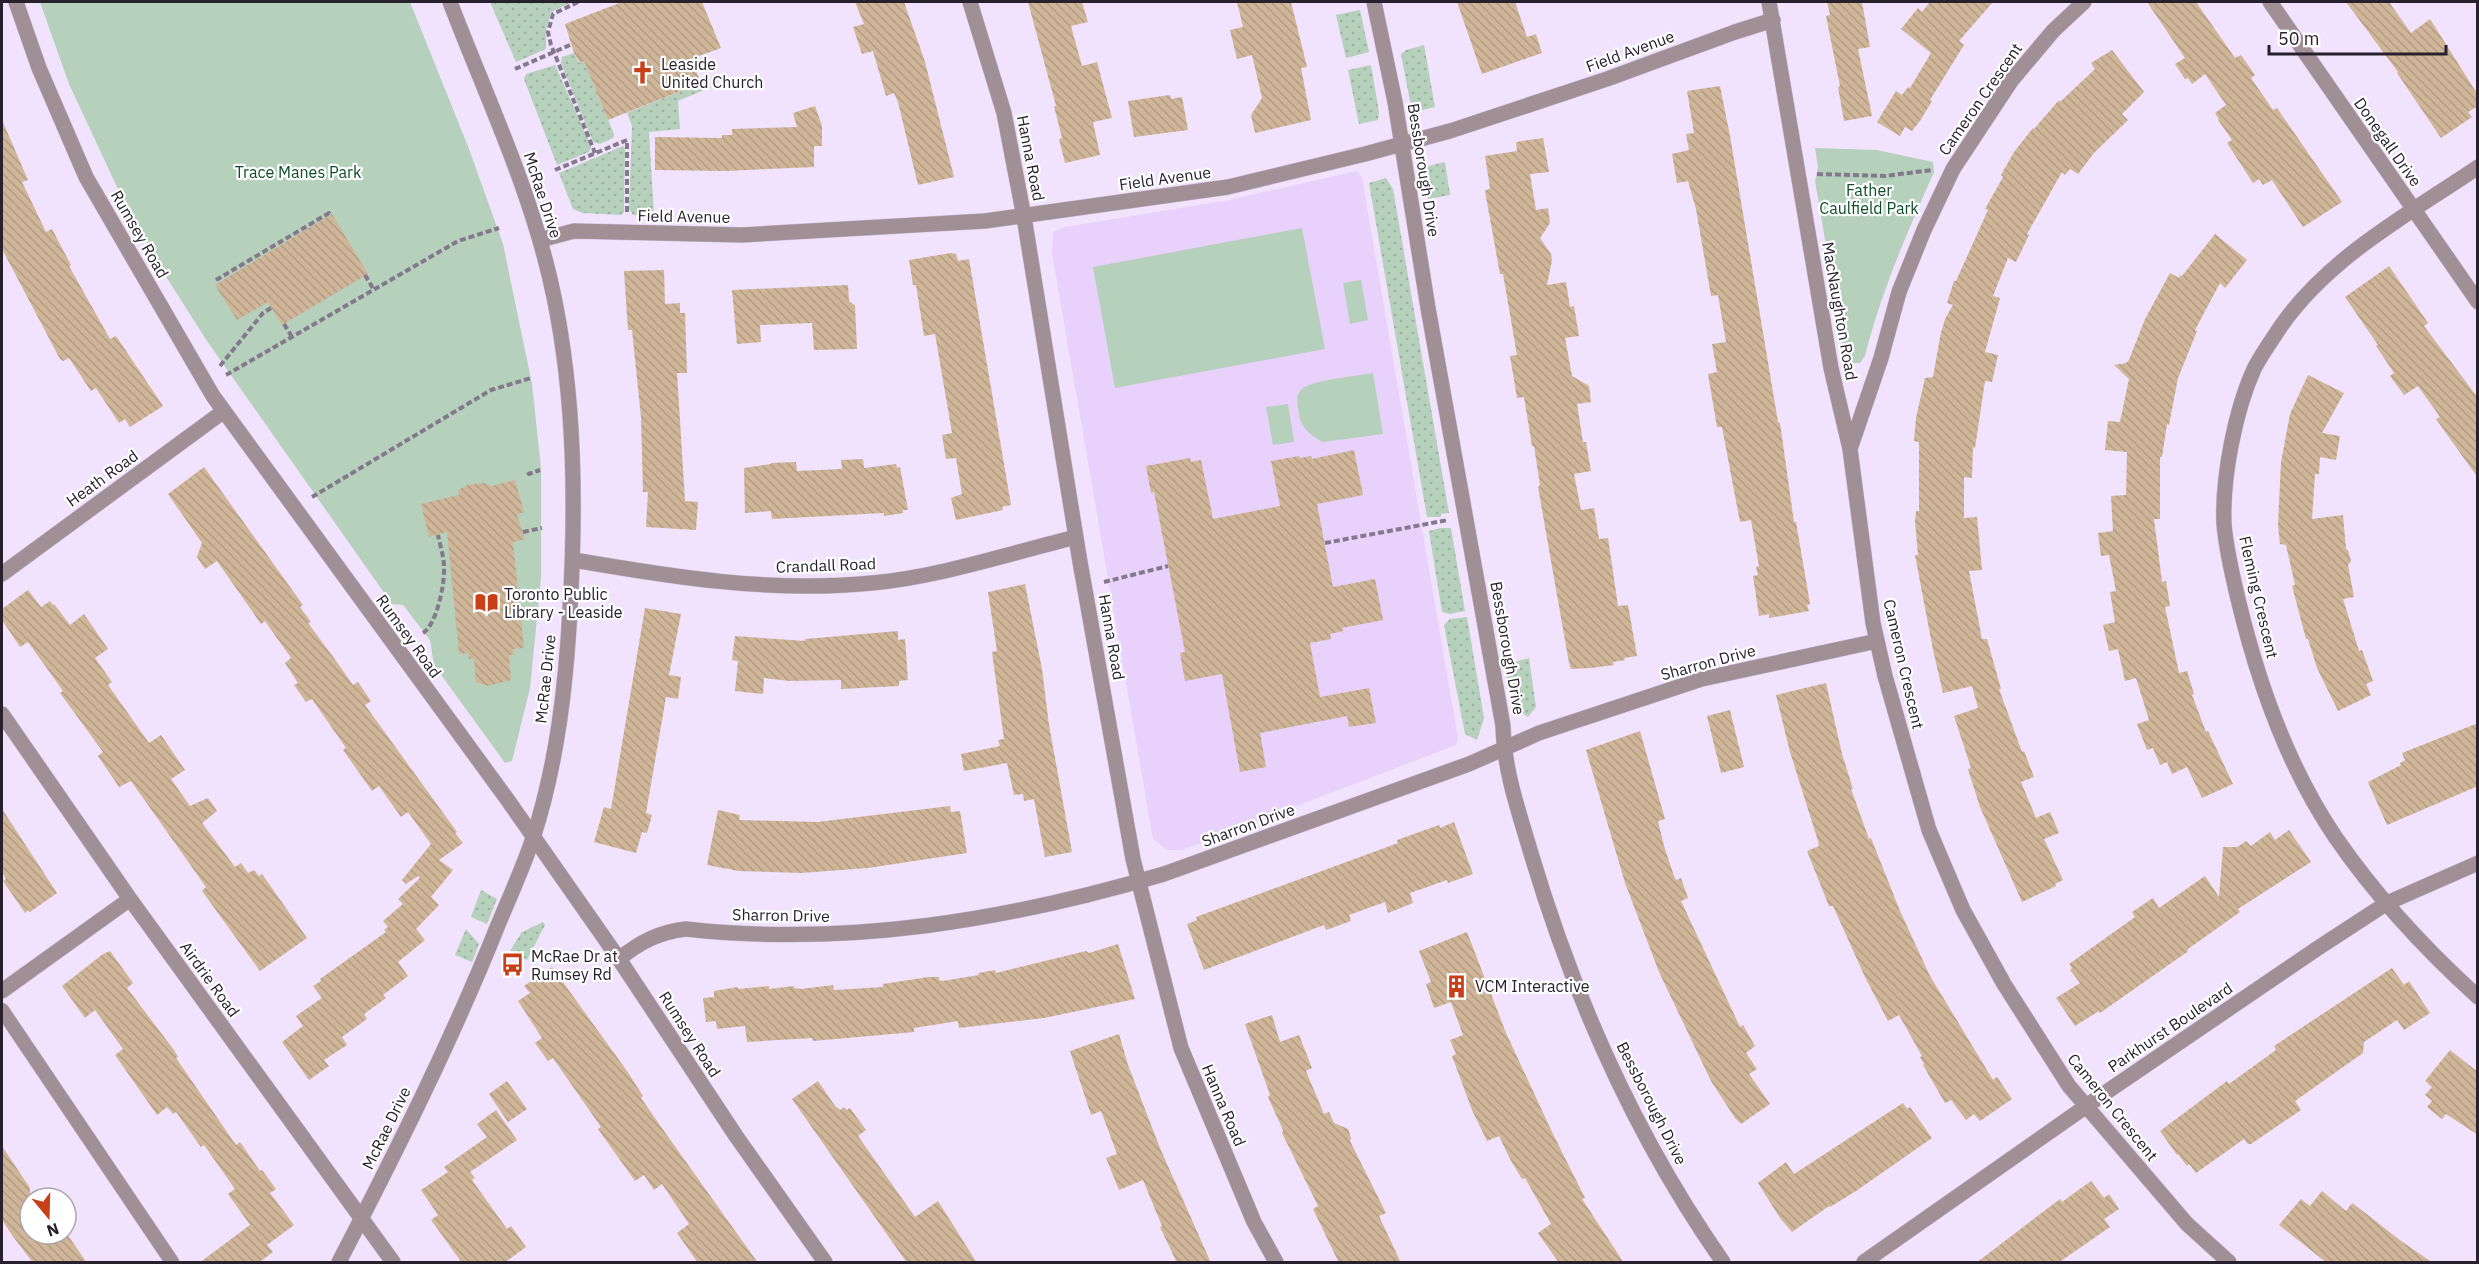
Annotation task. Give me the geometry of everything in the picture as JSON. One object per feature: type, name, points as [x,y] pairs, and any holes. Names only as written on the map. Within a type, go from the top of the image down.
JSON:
[{"type":"street","name":"Rumsey Road","points":[[15,2],[39,68],[86,177],[213,396],[533,836],[825,1263]]},
{"type":"street","name":"McRae Drive","points":[[339,1263],[466,1005],[533,836],[555,755],[568,652],[574,560],[575,492],[564,358],[554,297],[540,240],[504,136],[450,2]]},
{"type":"street","name":"Hanna Road","points":[[970,2],[1004,112],[1024,217],[1076,537],[1138,882],[1181,1048],[1254,1222],[1276,1263]]},
{"type":"street","name":"Bessborough Drive","points":[[1374,2],[1402,145],[1428,308],[1503,726],[1506,770],[1547,906],[1601,1042],[1647,1135],[1697,1226],[1722,1263]]},
{"type":"street","name":"MacNaughton Road","points":[[1769,2],[1826,337],[1850,449]]},
{"type":"street","name":"Cameron Crescent","points":[[2084,2],[2053,31],[2011,81],[1953,169],[1924,230],[1899,292],[1881,358],[1850,449],[1877,641],[1929,830],[1963,910],[2033,1031],[2085,1107],[2187,1224],[2229,1263]]},
{"type":"street","name":"Donegall Drive","points":[[2270,2],[2478,302]]},
{"type":"street","name":"Field Avenue","points":[[540,240],[574,231],[742,235],[1024,217],[1228,187],[1402,145],[1607,79],[1773,20]]},
{"type":"street","name":"Fleming Crescent","points":[[2478,167],[2346,257],[2315,284],[2282,325],[2254,369],[2237,422],[2226,485],[2224,524],[2230,565],[2261,682],[2276,722],[2318,809],[2365,878],[2434,957],[2478,997]]},
{"type":"street","name":"Heath Road","points":[[2,574],[224,411]]},
{"type":"street","name":"Crandall Road","points":[[574,560],[681,578],[746,584],[831,586],[874,583],[918,576],[1076,537]]},
{"type":"street","name":"Sharron Drive","points":[[619,959],[642,942],[670,931],[686,929],[796,935],[905,930],[999,916],[1138,882],[1213,857],[1539,734],[1702,679],[1877,641]]},
{"type":"street","name":"Airdrie Road","points":[[2,714],[130,899],[393,1263]]},
{"type":"street","name":"Parkhurst Boulevard","points":[[1864,1263],[2085,1107],[2318,948],[2387,903],[2478,862]]},
{"type":"street","points":[[2,991],[130,899]]},
{"type":"lane","points":[[2,1010],[172,1263]]},
{"type":"path","points":[[578,2],[553,14],[548,32],[595,153]]},
{"type":"path","points":[[515,69],[570,45]]},
{"type":"path","points":[[555,170],[627,140],[627,218]]},
{"type":"path","points":[[1818,174],[1886,176],[1932,170]]},
{"type":"path","points":[[216,280],[329,213],[330,216]]},
{"type":"path","points":[[226,375],[458,241],[499,228]]},
{"type":"path","points":[[365,275],[374,290]]},
{"type":"path","points":[[220,366],[263,313],[272,308]]},
{"type":"path","points":[[284,324],[291,337]]},
{"type":"path","points":[[312,496],[491,390],[531,378]]},
{"type":"path","points":[[528,472],[529,474],[540,470]]},
{"type":"path","points":[[1325,543],[1466,517]]},
{"type":"path","points":[[523,532],[542,528]]},
{"type":"path","points":[[423,633],[429,629],[438,606],[444,568],[438,535]]},
{"type":"path","points":[[1104,582],[1168,566]]},
{"type":"shaded area","points":[[1357,171],[1362,178],[1458,739],[1456,745],[1182,850],[1167,850],[1153,839],[1052,253],[1053,232],[1065,227],[1229,200]]},
{"type":"green space","name":"Trace Manes Park","points":[[40,2],[410,2],[469,149],[503,244],[532,384],[541,468],[541,578],[530,688],[512,761],[505,763],[434,665],[430,640],[403,605],[392,604],[207,341],[158,264],[124,202],[69,84]]},
{"type":"green space","points":[[490,2],[572,2],[551,12],[546,30],[546,49],[516,62]]},
{"type":"green space","points":[[1360,10],[1369,52],[1346,58],[1336,15]]},
{"type":"green space","points":[[1424,45],[1435,107],[1418,111],[1410,101],[1401,54],[1406,50]]},
{"type":"green space","points":[[574,53],[579,63],[584,61],[614,134],[613,138],[600,144],[593,142],[561,63],[562,57]]},
{"type":"green space","points":[[555,65],[591,146],[589,152],[557,165],[524,79],[526,74]]},
{"type":"green space","points":[[1371,65],[1379,112],[1378,120],[1359,124],[1348,70]]},
{"type":"green space","points":[[701,83],[711,87],[678,101],[680,129],[649,132],[654,216],[633,215],[629,209],[632,126],[627,113]]},
{"type":"green space","points":[[623,146],[625,148],[624,212],[621,215],[583,213],[573,209],[559,173]]},
{"type":"green space","name":"Father Caulfield Park","points":[[1815,148],[1877,150],[1933,162],[1934,172],[1895,263],[1865,356],[1860,363],[1851,363],[1844,351],[1815,181],[1818,168]]},
{"type":"green space","points":[[1445,162],[1450,195],[1429,199],[1425,196],[1423,172],[1425,167]]},
{"type":"green space","points":[[1386,178],[1393,189],[1449,513],[1441,514],[1441,517],[1427,517],[1369,183]]},
{"type":"green space","points":[[1302,228],[1325,349],[1115,388],[1093,267]]},
{"type":"green space","points":[[1361,280],[1368,320],[1350,324],[1343,283]]},
{"type":"green space","points":[[1373,373],[1383,434],[1323,442],[1307,431],[1299,414],[1297,399],[1300,391],[1322,381]]},
{"type":"green space","points":[[1288,404],[1294,442],[1273,445],[1266,407]]},
{"type":"green space","points":[[1451,528],[1465,611],[1450,614],[1442,612],[1429,531]]},
{"type":"green space","points":[[1467,617],[1484,718],[1477,740],[1465,734],[1444,625],[1450,619]]},
{"type":"green space","points":[[1529,658],[1536,707],[1528,717],[1513,701],[1504,665]]},
{"type":"green space","points":[[481,890],[497,899],[487,924],[471,917]]},
{"type":"green space","points":[[543,922],[545,925],[527,960],[510,951],[522,932]]},
{"type":"green space","points":[[466,929],[479,944],[472,962],[455,955]]},
{"type":"building","name":"Leaside United Church","points":[[622,2],[702,2],[721,48],[691,59],[701,83],[608,120],[584,61],[580,63],[574,53],[565,24]]},
{"type":"building","points":[[855,2],[904,2],[925,62],[954,177],[918,185],[898,102],[894,93],[886,96],[873,51],[862,54],[853,27],[864,24]]},
{"type":"building","points":[[1028,2],[1082,2],[1088,22],[1071,26],[1082,66],[1097,62],[1112,118],[1093,122],[1100,155],[1065,163],[1059,139],[1062,138],[1054,106],[1056,106]]},
{"type":"building","points":[[1237,2],[1291,2],[1307,67],[1301,68],[1311,120],[1255,133],[1251,115],[1262,98],[1252,55],[1237,59],[1230,30],[1243,27]]},
{"type":"building","points":[[1457,2],[1515,2],[1527,37],[1536,34],[1542,53],[1482,74]]},
{"type":"building","points":[[1827,2],[1862,2],[1870,47],[1858,49],[1872,116],[1844,121],[1838,87],[1840,86],[1826,16],[1830,15]]},
{"type":"building","points":[[1930,2],[1993,2],[1959,41],[1964,45],[1930,100],[1932,101],[1920,121],[1912,131],[1905,127],[1900,136],[1877,122],[1896,91],[1902,95],[1908,87],[1910,88],[1931,53],[1901,29],[1918,8],[1922,12]]},
{"type":"building","points":[[2147,2],[2196,2],[2235,58],[2241,55],[2255,75],[2251,78],[2273,110],[2277,108],[2342,202],[2303,227],[2272,180],[2263,185],[2259,179],[2253,183],[2227,143],[2232,140],[2215,113],[2226,105],[2205,74],[2192,84],[2188,78],[2185,79],[2175,64],[2185,58]]},
{"type":"building","points":[[2346,2],[2389,2],[2411,33],[2430,19],[2478,95],[2478,106],[2468,112],[2472,117],[2441,138],[2398,72]]},
{"type":"building","points":[[2112,50],[2144,92],[2122,114],[2128,120],[2094,153],[2078,174],[2070,169],[2065,175],[2062,172],[2027,234],[2029,235],[2016,262],[2008,258],[1993,296],[2000,298],[1985,352],[1998,355],[1992,382],[1985,381],[1975,448],[1973,447],[1972,478],[1964,477],[1964,518],[1977,517],[1982,570],[1969,571],[1982,639],[1987,639],[2001,689],[1999,689],[2022,752],[2024,751],[2034,777],[2021,782],[2036,818],[2050,812],[2059,833],[2044,839],[2063,880],[2055,884],[2056,886],[2022,902],[1980,807],[1968,769],[1971,768],[1954,716],[1978,708],[1972,686],[1943,693],[1933,650],[1915,555],[1918,555],[1915,521],[1916,511],[1919,511],[1919,442],[1914,441],[1916,418],[1925,378],[1933,377],[1945,319],[1953,305],[1947,303],[1954,281],[1956,281],[1988,210],[1985,209],[2003,177],[2001,175],[2014,152],[2033,128],[2059,100],[2060,102],[2095,69],[2091,63]]},
{"type":"building","points":[[1720,86],[1810,604],[1807,605],[1809,611],[1769,618],[1769,614],[1759,616],[1753,576],[1758,575],[1756,567],[1759,566],[1751,520],[1740,522],[1722,427],[1717,427],[1708,374],[1717,372],[1712,344],[1726,342],[1718,295],[1711,296],[1696,209],[1688,181],[1677,183],[1672,154],[1689,150],[1686,134],[1694,133],[1687,91]]},
{"type":"building","points":[[1170,95],[1171,99],[1182,97],[1188,130],[1134,137],[1128,101]]},
{"type":"building","points":[[815,106],[822,126],[822,146],[814,146],[814,167],[725,171],[655,170],[655,137],[722,138],[722,135],[732,135],[732,129],[797,127],[793,113]]},
{"type":"building","points":[[2,120],[28,180],[22,182],[46,232],[52,229],[71,265],[69,266],[110,339],[116,336],[163,406],[130,427],[125,419],[119,423],[96,388],[91,391],[69,358],[63,361],[60,359],[2,249]]},
{"type":"building","points":[[1543,138],[1549,172],[1530,174],[1536,210],[1548,208],[1550,223],[1540,238],[1551,254],[1552,260],[1547,285],[1566,282],[1570,307],[1574,306],[1579,336],[1565,338],[1572,376],[1589,386],[1591,402],[1577,404],[1583,442],[1586,442],[1591,471],[1574,474],[1581,510],[1594,508],[1599,539],[1608,538],[1618,606],[1628,605],[1637,656],[1613,662],[1614,665],[1591,668],[1571,669],[1569,663],[1538,487],[1540,485],[1534,446],[1532,446],[1524,397],[1517,398],[1510,356],[1517,355],[1485,191],[1490,188],[1485,156],[1517,151],[1516,142]]},
{"type":"building","points":[[332,214],[368,274],[282,325],[268,302],[237,320],[215,285]]},
{"type":"building","points":[[2215,234],[2247,260],[2225,288],[2220,283],[2195,330],[2197,331],[2178,378],[2169,425],[2167,424],[2162,457],[2160,457],[2160,519],[2154,519],[2162,582],[2166,581],[2170,606],[2165,607],[2179,673],[2187,671],[2194,694],[2192,695],[2206,732],[2208,731],[2233,784],[2202,798],[2187,767],[2172,774],[2167,762],[2160,765],[2153,748],[2147,750],[2137,724],[2149,720],[2136,678],[2125,681],[2118,649],[2109,651],[2103,625],[2115,622],[2110,592],[2116,591],[2109,555],[2101,556],[2098,533],[2113,531],[2111,496],[2126,495],[2127,452],[2105,450],[2108,421],[2120,422],[2129,379],[2114,365],[2126,363],[2129,360],[2145,319],[2170,273],[2179,278],[2180,275],[2182,276]]},
{"type":"building","points":[[956,254],[958,261],[969,259],[1011,505],[1002,507],[1003,510],[956,520],[951,498],[962,494],[956,458],[946,459],[942,435],[952,433],[935,334],[924,336],[916,285],[913,285],[909,260]]},
{"type":"building","points":[[2389,266],[2428,323],[2424,326],[2478,398],[2478,478],[2436,419],[2440,417],[2418,386],[2404,395],[2390,376],[2394,373],[2345,297]]},
{"type":"building","points":[[664,270],[665,304],[680,303],[680,313],[685,313],[687,373],[677,373],[685,501],[698,502],[696,530],[646,527],[648,492],[643,492],[641,417],[632,330],[628,330],[624,271]]},
{"type":"building","points":[[848,285],[849,301],[855,306],[857,349],[814,350],[812,323],[760,325],[761,342],[737,344],[732,290]]},
{"type":"building","points":[[2308,375],[2344,393],[2322,433],[2340,436],[2336,460],[2320,457],[2319,474],[2315,474],[2312,519],[2343,515],[2346,549],[2351,561],[2348,565],[2354,597],[2343,599],[2359,651],[2362,650],[2373,681],[2366,684],[2371,695],[2338,711],[2317,668],[2308,639],[2306,639],[2292,586],[2295,585],[2286,545],[2280,544],[2278,525],[2281,462],[2290,414]]},
{"type":"building","points":[[1354,450],[1363,495],[1317,504],[1333,587],[1375,579],[1383,620],[1342,628],[1343,631],[1330,634],[1331,639],[1310,643],[1320,697],[1369,688],[1376,723],[1349,727],[1347,716],[1260,733],[1266,767],[1240,772],[1222,674],[1185,681],[1180,653],[1185,652],[1154,492],[1151,493],[1146,466],[1190,458],[1191,462],[1201,460],[1213,519],[1280,506],[1271,461],[1299,456],[1300,458],[1311,456],[1312,459]]},
{"type":"building","points":[[863,459],[864,468],[896,464],[897,468],[900,467],[908,510],[884,516],[884,513],[772,519],[771,511],[745,513],[744,468],[771,463],[796,462],[797,471],[842,469],[841,460]]},
{"type":"building","points":[[204,467],[303,605],[300,607],[311,622],[308,623],[353,685],[358,682],[371,701],[365,705],[463,843],[439,860],[453,870],[431,897],[439,905],[416,929],[425,940],[398,962],[408,976],[383,995],[386,998],[364,1014],[367,1019],[342,1037],[347,1045],[324,1060],[329,1066],[309,1080],[282,1042],[303,1026],[296,1016],[322,998],[313,986],[386,932],[384,930],[388,927],[383,921],[403,904],[398,899],[420,878],[418,876],[406,884],[402,880],[431,844],[408,812],[401,817],[379,786],[372,791],[343,750],[346,748],[312,699],[306,702],[294,685],[298,683],[285,663],[291,658],[265,621],[261,624],[217,561],[205,569],[197,557],[202,543],[168,494]]},
{"type":"building","name":"Toronto Public Library - Leaside","points":[[515,480],[524,512],[517,515],[525,539],[513,542],[524,648],[513,649],[514,655],[509,655],[511,680],[488,686],[476,682],[474,659],[469,659],[468,653],[459,654],[447,532],[429,537],[421,504],[459,495],[458,490],[468,485],[483,483],[492,486]]},
{"type":"building","points":[[1025,584],[1042,669],[1049,725],[1072,852],[1045,857],[1034,799],[1024,801],[1023,794],[1014,795],[1007,763],[964,771],[961,754],[1000,746],[998,740],[1004,739],[992,652],[997,651],[988,592]]},
{"type":"building","points":[[28,590],[41,607],[50,601],[54,604],[70,625],[84,614],[108,649],[95,658],[112,682],[108,685],[149,743],[161,735],[185,770],[171,779],[190,806],[208,798],[217,811],[202,823],[235,867],[241,863],[248,873],[254,870],[259,876],[262,874],[307,938],[260,971],[202,891],[206,887],[131,781],[119,787],[98,756],[103,752],[60,693],[63,691],[28,642],[20,647],[2,620],[2,609]]},
{"type":"building","points":[[645,608],[681,614],[669,675],[681,677],[678,699],[666,697],[646,813],[652,815],[647,833],[642,832],[636,853],[594,842],[604,807],[611,809]]},
{"type":"building","points":[[898,631],[898,640],[905,639],[908,680],[899,681],[899,686],[841,689],[841,680],[789,681],[764,678],[763,694],[735,691],[738,661],[732,660],[735,636],[805,641],[805,639]]},
{"type":"building","points":[[1826,683],[1842,754],[1853,789],[1851,789],[1869,839],[1871,838],[1900,911],[1930,976],[1993,1080],[1997,1077],[2012,1099],[1980,1121],[1974,1114],[1966,1120],[1951,1100],[1945,1103],[1923,1065],[1920,1057],[1922,1056],[1899,1015],[1888,1021],[1833,906],[1829,906],[1807,851],[1819,846],[1790,752],[1776,695]]},
{"type":"building","points":[[1730,710],[1744,767],[1721,773],[1707,716]]},
{"type":"building","points":[[2478,723],[2478,786],[2387,825],[2368,782],[2401,765],[2400,763],[2405,760],[2402,753]]},
{"type":"building","points":[[1640,731],[1665,819],[1658,821],[1664,846],[1674,876],[1676,880],[1681,878],[1688,898],[1681,901],[1740,1027],[1743,1025],[1755,1046],[1746,1053],[1757,1069],[1749,1074],[1770,1104],[1741,1124],[1711,1081],[1659,972],[1625,883],[1586,750]]},
{"type":"building","points":[[950,806],[951,812],[960,811],[967,853],[868,868],[801,873],[739,871],[707,865],[718,810],[740,815],[739,820],[817,822]]},
{"type":"building","points":[[2,809],[57,893],[30,912],[28,910],[25,913],[3,881],[6,879],[2,872]]},
{"type":"building","points":[[1454,822],[1473,874],[1410,893],[1413,903],[1388,913],[1385,902],[1349,915],[1351,921],[1326,930],[1324,925],[1204,970],[1187,924],[1197,920],[1196,917],[1398,843],[1397,840]]},
{"type":"building","points":[[2289,830],[2311,862],[2238,909],[2240,912],[2187,952],[2100,1013],[2099,1011],[2075,1026],[2056,998],[2080,983],[2070,970],[2072,968],[2069,964],[2135,917],[2132,912],[2153,898],[2159,908],[2205,876],[2219,897],[2223,847],[2237,847],[2246,841],[2251,846],[2270,832],[2275,840]]},
{"type":"building","points":[[1467,932],[1506,1033],[1585,1198],[1582,1199],[1624,1263],[1559,1263],[1538,1233],[1551,1224],[1525,1178],[1522,1179],[1499,1136],[1487,1141],[1472,1110],[1452,1056],[1456,1054],[1450,1040],[1463,1035],[1451,1002],[1434,1008],[1426,984],[1431,982],[1419,951]]},
{"type":"building","points":[[1118,944],[1135,999],[1044,1018],[959,1028],[958,1021],[914,1028],[914,1032],[813,1041],[812,1038],[747,1042],[745,1026],[717,1029],[716,1021],[706,1022],[703,998],[714,997],[714,991],[738,987],[738,989],[769,986],[769,989],[794,986],[794,988],[801,989],[833,985],[834,990],[883,987],[883,984],[928,977],[939,977],[942,981],[995,970],[996,973],[1086,951],[1089,953]]},
{"type":"building","points":[[110,951],[133,983],[127,988],[174,1050],[178,1057],[176,1058],[236,1145],[240,1142],[276,1189],[270,1193],[294,1225],[267,1245],[273,1252],[258,1263],[199,1263],[250,1225],[228,1194],[235,1189],[204,1145],[201,1147],[176,1112],[173,1114],[167,1107],[157,1115],[115,1055],[123,1049],[95,1010],[85,1018],[62,986]]},
{"type":"building","points":[[552,967],[627,1071],[643,1096],[641,1098],[758,1263],[698,1263],[677,1233],[689,1224],[662,1184],[654,1190],[644,1175],[635,1181],[598,1129],[601,1127],[553,1058],[548,1061],[535,1043],[542,1038],[518,1001],[530,993],[524,986]]},
{"type":"building","points":[[2392,968],[2404,985],[2409,981],[2430,1013],[2404,1030],[2397,1020],[2364,1042],[2363,1053],[2295,1101],[2301,1110],[2251,1144],[2244,1139],[2196,1173],[2189,1164],[2187,1166],[2160,1131],[2227,1081],[2229,1084],[2276,1050],[2274,1046]]},
{"type":"building","points":[[1272,1015],[1280,1042],[1299,1035],[1312,1068],[1306,1071],[1324,1114],[1329,1112],[1334,1123],[1348,1129],[1350,1141],[1386,1213],[1379,1216],[1401,1263],[1339,1263],[1313,1209],[1318,1206],[1282,1133],[1283,1130],[1268,1097],[1270,1095],[1245,1024]]},
{"type":"building","points":[[1119,1034],[1128,1065],[1160,1148],[1211,1263],[1177,1263],[1160,1227],[1162,1226],[1143,1180],[1119,1190],[1106,1158],[1117,1154],[1101,1111],[1091,1115],[1070,1051]]},
{"type":"building","points":[[2450,1050],[2478,1072],[2478,1135],[2446,1114],[2442,1119],[2427,1107],[2432,1101],[2425,1095],[2432,1087],[2425,1081]]},
{"type":"building","points":[[507,1081],[527,1109],[508,1122],[489,1094]]},
{"type":"building","points":[[818,1081],[835,1106],[840,1110],[844,1107],[847,1110],[850,1108],[866,1130],[858,1136],[915,1217],[938,1201],[977,1263],[907,1263],[792,1099]]},
{"type":"building","points":[[1903,1103],[1907,1109],[1910,1107],[1932,1138],[1792,1232],[1780,1218],[1758,1183],[1786,1162],[1794,1174]]},
{"type":"building","points":[[496,1110],[517,1140],[470,1172],[475,1178],[472,1180],[507,1229],[511,1226],[526,1247],[504,1263],[462,1263],[431,1220],[438,1215],[421,1190],[448,1172],[444,1167],[487,1137],[477,1124]]},
{"type":"building","points":[[2,1146],[29,1186],[18,1186],[18,1243],[2,1220]]},
{"type":"building","points":[[2091,1181],[2104,1198],[2109,1194],[2119,1209],[2104,1219],[2110,1227],[2058,1263],[1976,1263],[2060,1199],[2062,1202]]},
{"type":"building","points":[[2322,1191],[2346,1211],[2352,1203],[2433,1263],[2327,1263],[2279,1225],[2301,1199],[2310,1206]]},
{"type":"building","points":[[20,1246],[75,1246],[87,1263],[33,1263]]},
{"type":"place","name":"Leaside United Church","points":[[643,73]]},
{"type":"place","name":"Toronto Public Library - Leaside","points":[[486,603]]},
{"type":"place","name":"McRae Dr at Rumsey Rd","points":[[513,965]]},
{"type":"place","name":"VCM Interactive","points":[[1457,986]]}]
